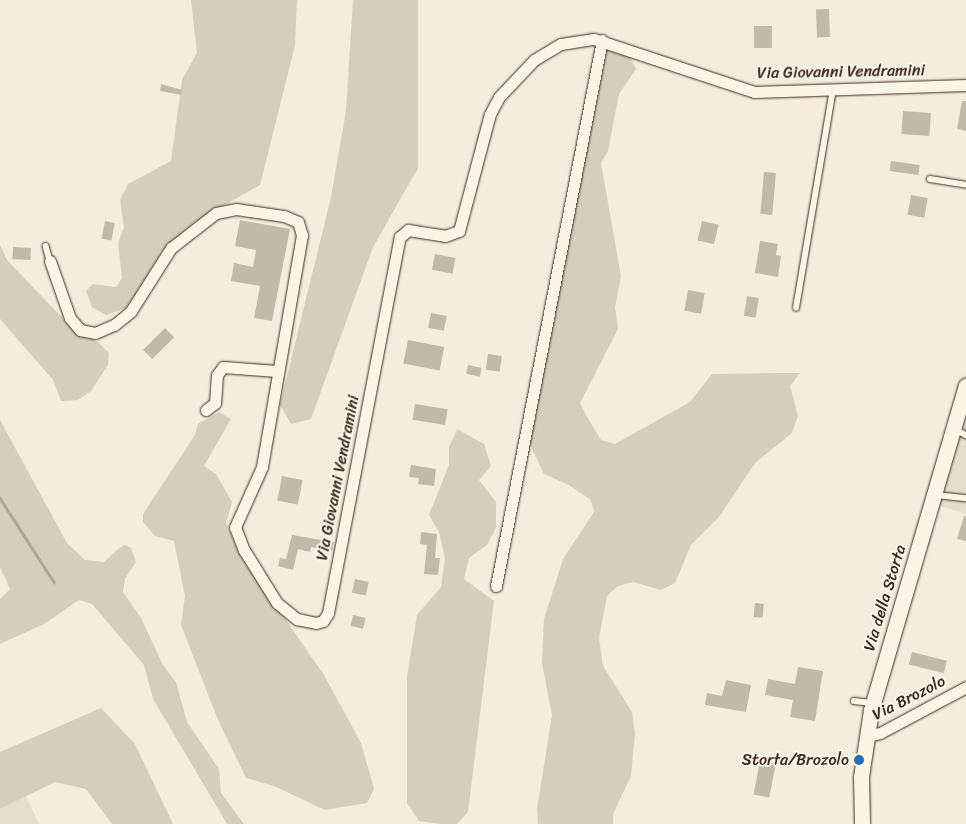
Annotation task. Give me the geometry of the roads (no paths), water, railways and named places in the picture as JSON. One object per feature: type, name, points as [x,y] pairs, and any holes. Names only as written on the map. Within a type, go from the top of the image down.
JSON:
[{"type":"main road","name":"Via della Storta","points":[[862,824],[861,776],[872,703],[890,662],[934,495],[960,432],[966,386]]},
{"type":"street","name":"Via Giovanni Vendramini","points":[[50,261],[70,318],[80,330],[95,333],[114,325],[131,311],[167,253],[211,217],[236,209],[292,218],[298,222],[302,235],[277,371],[262,467],[236,518],[235,530],[244,550],[276,603],[297,619],[316,623],[323,621],[328,613],[400,237],[408,230],[445,236],[460,231],[487,124],[499,98],[544,52],[570,42],[602,40],[754,92],[966,86]]},
{"type":"street","points":[[496,586],[602,40]]},
{"type":"street","points":[[206,410],[215,403],[217,375],[223,367],[277,371]]},
{"type":"street","name":"Via Brozolo","points":[[866,736],[880,733],[966,686]]},
{"type":"lane","points":[[796,308],[833,90]]},
{"type":"lane","points":[[930,179],[966,185]]},
{"type":"lane","points":[[46,246],[50,261]]},
{"type":"lane","points":[[934,495],[966,498]]},
{"type":"lane","points":[[854,701],[872,703]]},
{"type":"waterway","points":[[0,498],[54,582]]},
{"type":"place","name":"Storta/Brozolo","points":[[859,760]]}]
